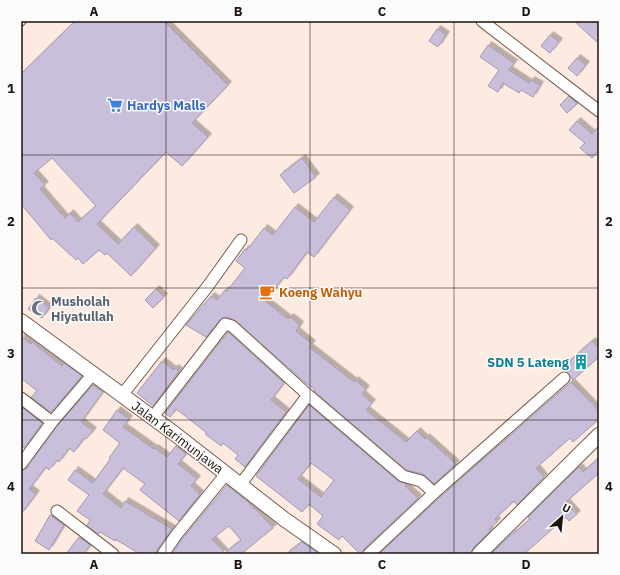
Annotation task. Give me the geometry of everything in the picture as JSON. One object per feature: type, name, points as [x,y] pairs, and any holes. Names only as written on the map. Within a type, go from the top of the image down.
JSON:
[{"type":"street","points":[[482,21],[599,111]]},
{"type":"street","points":[[122,395],[208,286],[241,240]]},
{"type":"street","name":"Jalan Karimunjawa","points":[[21,321],[153,418],[284,519],[334,554]]},
{"type":"street","points":[[153,418],[226,324],[232,326],[308,395],[403,476],[421,481],[434,493]]},
{"type":"street","points":[[21,464],[52,422],[93,374]]},
{"type":"street","points":[[369,554],[434,493],[564,378]]},
{"type":"street","points":[[240,485],[308,395]]},
{"type":"street","points":[[21,398],[52,422]]},
{"type":"street","points":[[479,554],[599,435]]},
{"type":"street","points":[[163,554],[176,534],[226,474]]},
{"type":"street","points":[[57,511],[113,554]]},
{"type":"building","name":"Hardys Malls","points":[[75,21],[164,21],[228,85],[192,123],[208,137],[182,166],[166,152],[97,224],[118,244],[134,227],[156,248],[131,276],[107,253],[105,255],[99,250],[83,264],[78,258],[76,260],[52,238],[51,240],[21,204],[21,74]],"holes":[[[52,158],[96,206],[78,222],[70,213],[65,218],[40,189],[45,185],[34,173]]]},
{"type":"building","points":[[574,21],[594,21],[599,25],[599,44]]},
{"type":"building","points":[[437,29],[446,35],[438,47],[429,41]]},
{"type":"building","points":[[550,35],[559,42],[550,53],[541,46]]},
{"type":"building","points":[[488,45],[514,63],[509,70],[529,83],[531,80],[540,85],[533,97],[521,90],[519,93],[503,83],[498,92],[488,86],[499,70],[480,57]]},
{"type":"building","points":[[577,58],[586,65],[577,76],[568,68]]},
{"type":"building","points":[[569,96],[577,104],[567,113],[560,105]]},
{"type":"building","points":[[577,121],[592,134],[599,126],[599,150],[592,158],[580,148],[585,143],[569,130]]},
{"type":"building","points":[[302,158],[316,177],[294,193],[280,175]]},
{"type":"building","points":[[334,197],[350,210],[314,257],[307,252],[287,279],[284,277],[265,301],[288,319],[290,317],[300,325],[296,331],[312,344],[309,347],[354,382],[355,380],[366,389],[362,394],[372,403],[366,410],[406,442],[417,431],[425,439],[426,437],[456,464],[434,484],[423,474],[406,470],[314,391],[315,390],[236,321],[227,317],[222,318],[206,337],[186,325],[211,296],[217,300],[225,290],[227,291],[245,268],[236,261],[245,249],[247,250],[264,228],[273,235],[295,207],[314,222]]},
{"type":"building","points":[[156,289],[164,297],[153,308],[145,300]]},
{"type":"building","name":"Musholah Hiyatullah","points":[[36,298],[49,308],[42,318],[28,309]]},
{"type":"building","points":[[228,332],[284,383],[271,400],[286,412],[245,467],[235,459],[238,455],[223,443],[221,446],[176,409],[170,417],[165,413]]},
{"type":"building","points":[[21,336],[31,344],[32,342],[62,366],[64,363],[82,376],[51,412],[31,397],[37,391],[21,378]]},
{"type":"building","name":"SDN 5 Lateng","points":[[592,341],[599,349],[599,357],[573,380],[563,367]]},
{"type":"building","points":[[162,361],[173,370],[175,368],[179,371],[153,406],[137,393]]},
{"type":"building","points":[[571,382],[599,411],[599,419],[573,442],[570,438],[536,468],[544,477],[517,505],[514,501],[495,519],[497,522],[473,548],[471,554],[379,554],[439,498]]},
{"type":"building","points":[[93,385],[103,392],[81,422],[93,431],[86,439],[84,438],[74,452],[69,448],[59,462],[57,460],[49,470],[46,467],[29,489],[36,494],[21,514],[21,471],[27,468],[57,426]]},
{"type":"building","points":[[309,405],[398,481],[407,484],[405,486],[418,498],[364,549],[362,554],[360,554],[342,536],[339,540],[317,524],[323,516],[309,504],[302,512],[256,476]],"holes":[[[311,463],[334,480],[321,497],[298,479]]]},
{"type":"building","points":[[23,408],[42,423],[24,448],[21,446],[21,410]]},
{"type":"building","points":[[117,410],[129,419],[123,427],[154,449],[155,448],[167,457],[176,446],[186,454],[178,464],[197,479],[191,486],[200,494],[179,521],[140,490],[145,484],[123,468],[103,494],[121,508],[125,501],[172,529],[157,550],[156,554],[140,554],[115,539],[115,541],[100,532],[98,534],[87,526],[90,520],[77,511],[89,495],[68,480],[75,470],[93,483],[110,459],[109,458],[120,443],[103,430]]},
{"type":"building","points":[[599,458],[599,473],[566,502],[577,514],[569,521],[566,517],[524,554],[491,554],[530,519],[528,517],[579,467],[583,472]]},
{"type":"building","points":[[227,485],[248,502],[254,509],[255,508],[273,528],[241,554],[172,554],[183,538]],"holes":[[[229,526],[241,540],[225,553],[212,539]]]},
{"type":"building","points":[[50,515],[64,525],[49,550],[35,541]]},
{"type":"building","points":[[79,537],[90,545],[84,554],[66,554]]},
{"type":"building","points":[[302,542],[318,553],[319,554],[286,554]]},
{"type":"place","name":"Hardys Malls","points":[[115,105]]},
{"type":"place","name":"Koeng Wahyu","points":[[267,292]]},
{"type":"place","name":"Musholah Hiyatullah","points":[[39,308]]},
{"type":"place","name":"SDN 5 Lateng","points":[[581,362]]}]
